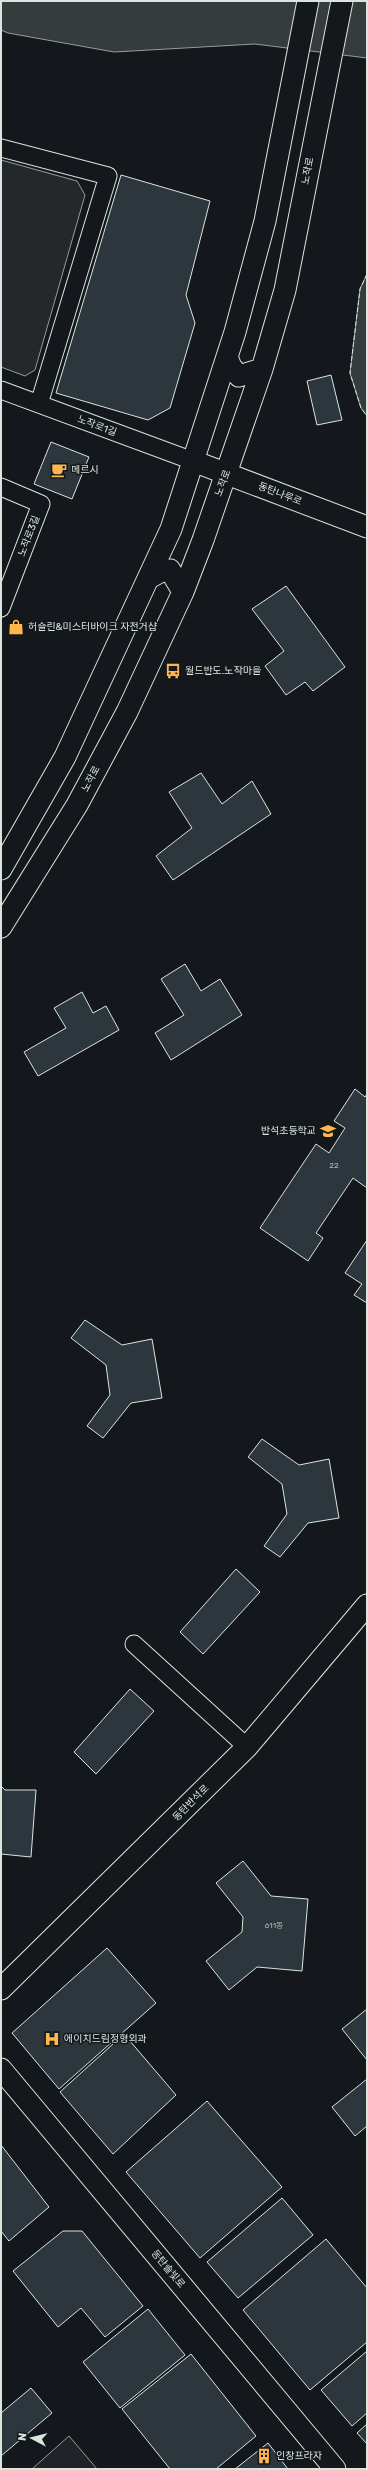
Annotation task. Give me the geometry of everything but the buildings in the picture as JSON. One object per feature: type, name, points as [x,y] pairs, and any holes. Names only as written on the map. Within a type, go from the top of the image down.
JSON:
[{"type":"street","points":[[1,869],[65,757],[172,529],[227,357],[265,221],[308,1]]},
{"type":"street","name":"노작로","points":[[1,927],[77,805],[127,712],[183,592],[262,369],[285,290],[296,228],[342,1]]},
{"type":"street","points":[[1,148],[108,176],[39,404]]},
{"type":"street","points":[[227,357],[231,368],[239,376],[262,369]]},
{"type":"street","name":"노작로1길","points":[[1,390],[193,461]]},
{"type":"street","name":"동탄나루로","points":[[193,461],[367,527]]},
{"type":"street","name":"노작로3길","points":[[1,487],[41,504],[1,608]]},
{"type":"street","points":[[149,578],[160,572],[170,570],[183,592]]},
{"type":"street","name":"동탄반석로","points":[[1,1989],[247,1747],[367,1605]]},
{"type":"street","points":[[134,1644],[247,1747]]},
{"type":"street","name":"동탄솔빛로","points":[[1,2069],[335,2469]]},
{"type":"shaded area","points":[[1,1],[367,1],[367,58],[255,44],[114,52],[8,33],[1,30]]},
{"type":"shaded area","points":[[1,160],[77,181],[85,195],[35,370],[25,376],[1,367]]},
{"type":"shaded area","points":[[367,274],[367,416],[361,408],[350,373],[360,289]]},
{"type":"shaded area","points":[[69,2436],[97,2469],[32,2469]]},
{"type":"fence","points":[[367,274],[360,289],[350,373],[361,408],[367,416]]},
{"type":"place","name":"메르시","points":[[59,470]]},
{"type":"place","name":"허슬린&미스터바이크 자전거샵","points":[[16,627]]},
{"type":"place","name":"월드반도.노작마을","points":[[173,671]]},
{"type":"place","name":"반석초등학교","points":[[328,1131]]},
{"type":"place","name":"에이치드림정형외과","points":[[52,2039]]},
{"type":"place","name":"인창프라자","points":[[264,2456]]}]
